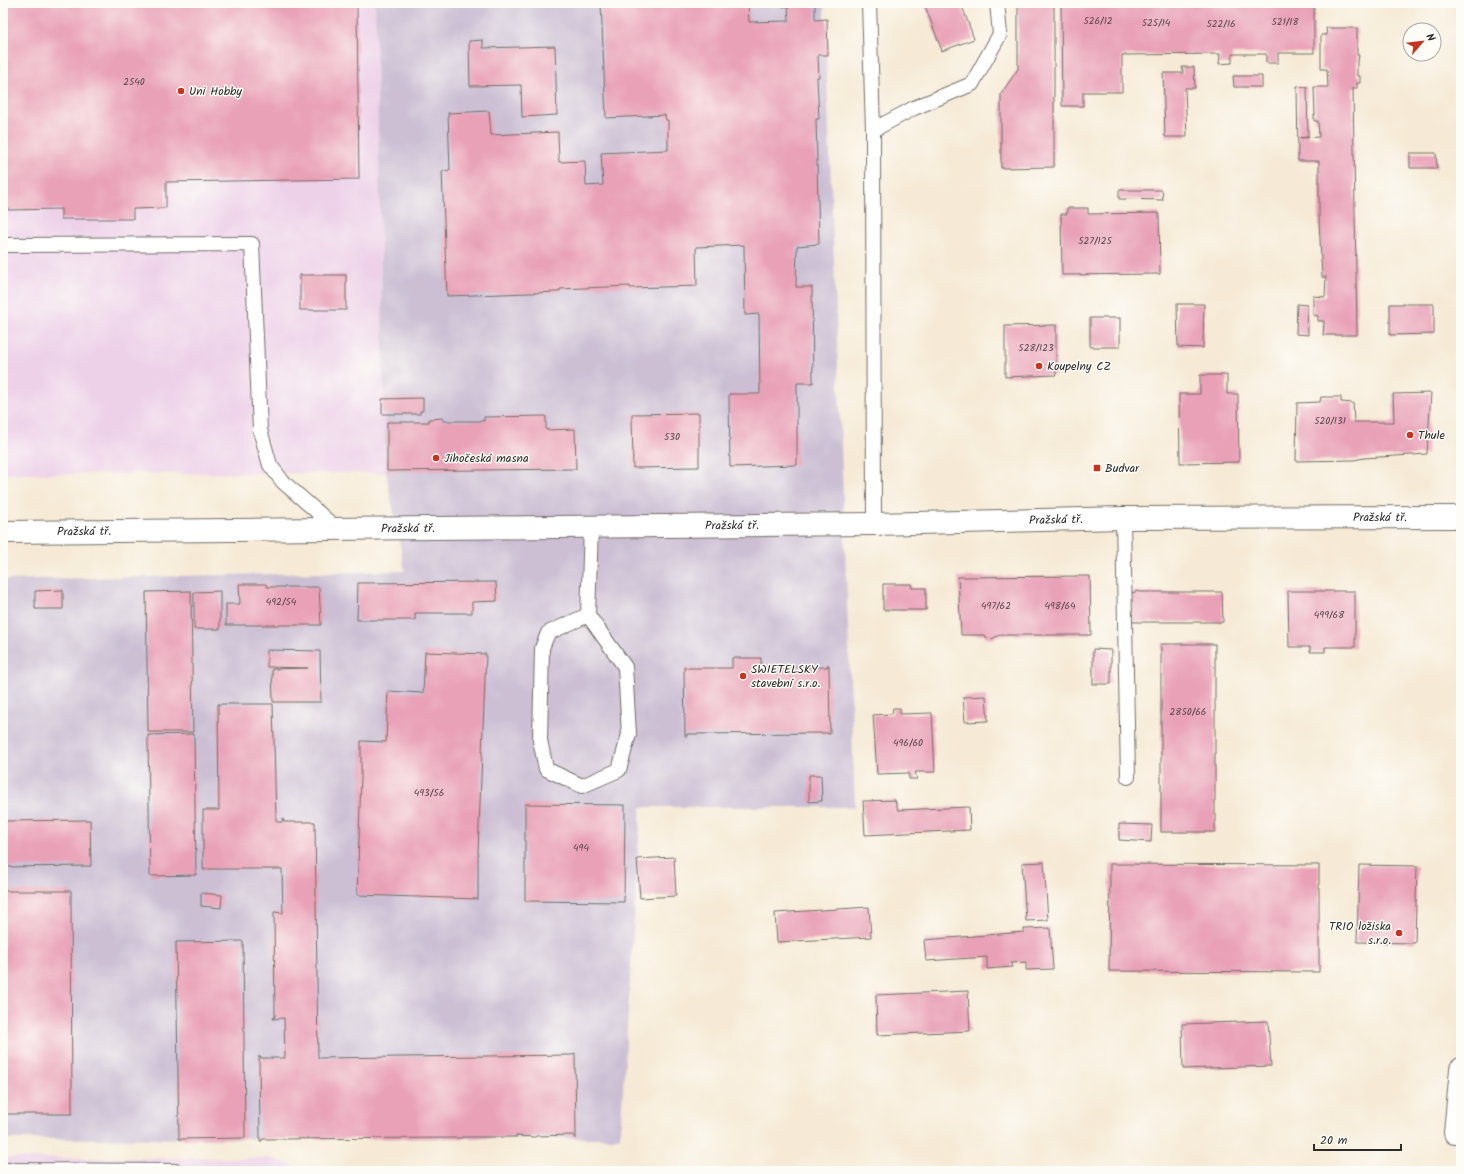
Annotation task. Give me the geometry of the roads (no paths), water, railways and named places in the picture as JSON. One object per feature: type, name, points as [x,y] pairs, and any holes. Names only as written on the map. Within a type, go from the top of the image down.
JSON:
[{"type":"main road","name":"Pražská tř.","points":[[3,532],[874,524],[1123,518],[1461,517]]},
{"type":"main road","points":[[1458,1133],[1461,1069]]},
{"type":"lane","points":[[869,3],[873,130],[874,524]]},
{"type":"lane","points":[[873,130],[914,108],[972,84],[1000,34],[997,3]]},
{"type":"lane","points":[[3,245],[252,244],[260,430],[270,465],[283,482],[337,529]]},
{"type":"lane","points":[[1123,518],[1128,777]]},
{"type":"lane","points":[[588,615],[548,633],[542,648],[540,740],[546,769],[582,786],[619,770],[629,734],[625,667],[588,615],[591,526]]},
{"type":"lane","points":[[3,1170],[169,1171]]},
{"type":"place","name":"Uni Hobby","points":[[181,91]]},
{"type":"place","name":"Koupelny CZ","points":[[1039,366]]},
{"type":"place","name":"Thule","points":[[1410,435]]},
{"type":"place","name":"Jihočeská masna","points":[[436,458]]},
{"type":"place","name":"Budvar","points":[[1097,468]]},
{"type":"place","name":"SWIETELSKY stavební s.r.o.","points":[[743,676]]},
{"type":"place","name":"TRIO ložiska s.r.o.","points":[[1399,933]]}]
